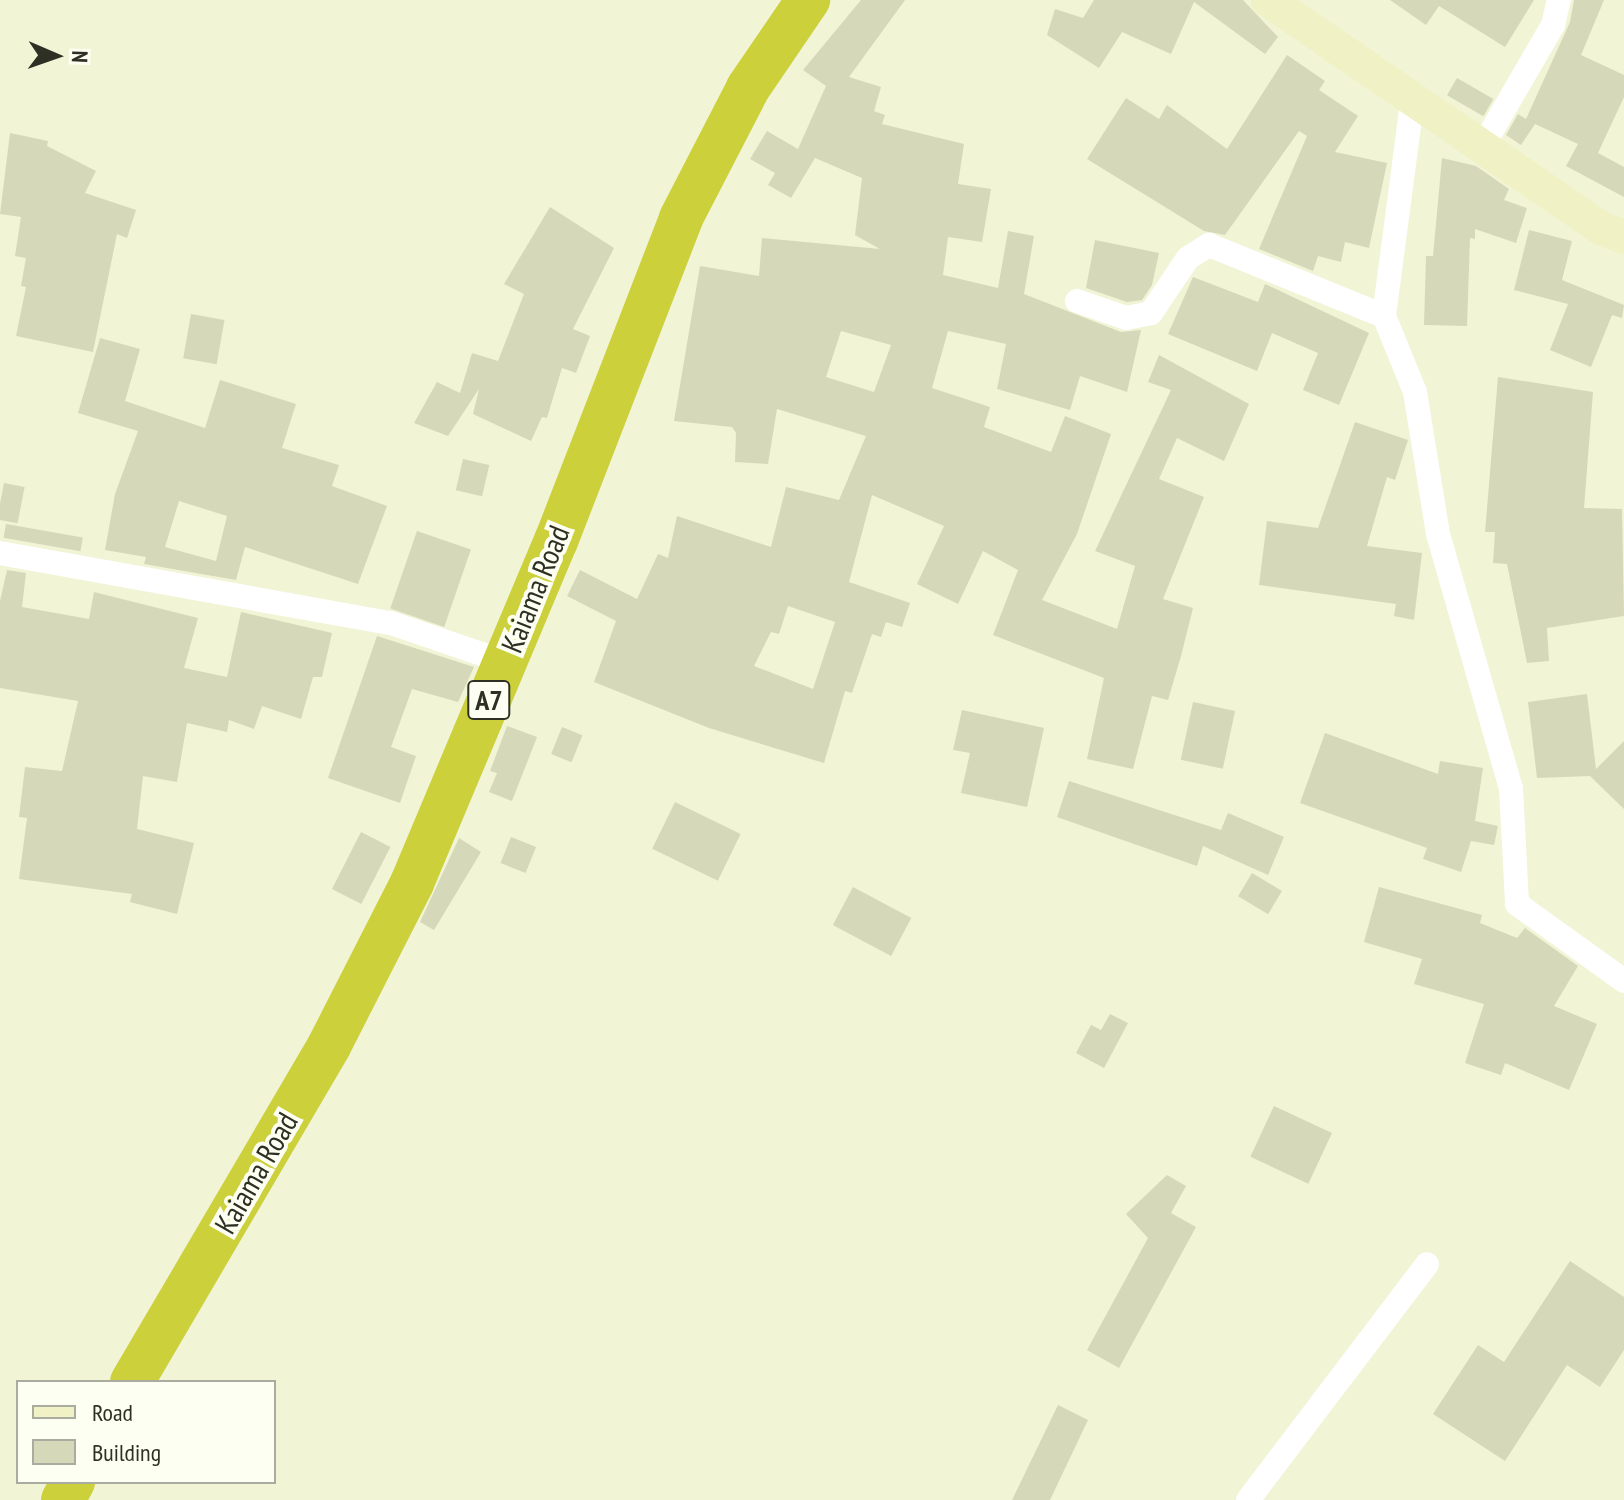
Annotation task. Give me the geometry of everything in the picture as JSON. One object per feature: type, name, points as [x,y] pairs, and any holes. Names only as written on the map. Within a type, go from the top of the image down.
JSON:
[{"type":"highway","name":"Kaiama Road","points":[[133,1380],[329,1046],[412,883],[505,662],[681,218],[748,88],[808,0]]},
{"type":"street","points":[[1268,0],[1484,144],[1603,229],[1624,237]]},
{"type":"street","points":[[1484,144],[1553,25],[1559,0]]},
{"type":"street","points":[[1413,97],[1384,316],[1415,392],[1438,534],[1511,788],[1517,904],[1624,981]]},
{"type":"street","points":[[1077,301],[1126,318],[1151,313],[1188,258],[1209,245],[1384,316]]},
{"type":"street","points":[[0,553],[391,623],[505,662]]},
{"type":"street","points":[[1248,1500],[1427,1264]]},
{"type":"building","points":[[861,0],[905,0],[849,77],[881,87],[874,111],[885,115],[882,124],[964,144],[958,184],[991,189],[982,242],[948,237],[943,275],[998,288],[1008,231],[1034,236],[1024,294],[1121,332],[1141,330],[1127,392],[1080,376],[1070,410],[997,389],[1006,344],[948,331],[932,388],[990,407],[984,427],[1051,452],[1065,416],[1111,434],[1077,534],[1042,600],[1117,629],[1135,566],[1095,551],[1171,390],[1148,382],[1159,355],[1249,404],[1224,461],[1177,438],[1159,479],[1204,497],[1163,599],[1193,608],[1181,656],[1168,700],[1152,696],[1133,769],[1087,759],[1104,678],[993,635],[1018,570],[983,551],[958,604],[917,584],[944,526],[872,495],[849,582],[910,603],[902,627],[886,622],[881,637],[872,634],[852,693],[845,691],[824,763],[709,728],[594,682],[616,621],[567,596],[580,570],[637,599],[658,554],[668,558],[677,516],[771,547],[786,487],[839,500],[866,436],[777,409],[768,464],[735,462],[736,433],[732,427],[674,421],[700,266],[759,276],[762,238],[880,249],[855,235],[862,178],[815,158],[791,198],[768,185],[775,173],[750,159],[767,131],[798,149],[826,86],[803,70]],"holes":[[[841,331],[891,345],[874,392],[826,377]],[[788,606],[835,622],[813,689],[754,666],[771,632],[779,634]]]},
{"type":"building","points":[[1094,0],[1243,0],[1278,37],[1265,54],[1194,2],[1171,54],[1122,32],[1099,68],[1047,35],[1055,9],[1083,18]]},
{"type":"building","points":[[1390,0],[1534,0],[1505,47],[1439,6],[1426,25]]},
{"type":"building","points":[[1574,0],[1604,0],[1581,55],[1624,75],[1624,97],[1598,153],[1624,167],[1624,197],[1566,166],[1578,144],[1535,124],[1521,145],[1506,135],[1518,114],[1526,119],[1570,22]]},
{"type":"building","points":[[1287,55],[1325,81],[1319,90],[1358,116],[1335,152],[1387,163],[1369,248],[1345,242],[1341,262],[1318,256],[1313,271],[1259,249],[1307,136],[1299,131],[1225,235],[1204,231],[1087,159],[1126,98],[1159,119],[1167,105],[1227,149]]},
{"type":"building","points":[[1457,78],[1493,99],[1483,116],[1447,95]]},
{"type":"building","points":[[10,133],[48,141],[47,146],[96,171],[85,193],[136,210],[127,238],[117,234],[93,352],[16,336],[26,287],[21,286],[26,258],[15,256],[21,217],[0,214]]},
{"type":"building","points":[[1442,158],[1476,166],[1509,189],[1504,200],[1527,208],[1516,243],[1475,229],[1475,239],[1470,238],[1467,326],[1424,325],[1426,256],[1433,256]]},
{"type":"building","points":[[550,207],[614,248],[573,329],[590,336],[576,373],[562,368],[547,418],[542,417],[531,441],[473,414],[479,389],[448,436],[414,423],[437,382],[460,393],[472,353],[498,361],[524,294],[504,284]]},
{"type":"building","points":[[1529,230],[1572,241],[1562,280],[1624,305],[1622,318],[1612,315],[1591,367],[1550,350],[1568,304],[1514,290]]},
{"type":"building","points":[[1095,240],[1159,253],[1152,285],[1142,300],[1127,302],[1086,288]]},
{"type":"building","points":[[1193,277],[1258,302],[1265,284],[1369,333],[1339,405],[1303,390],[1318,353],[1272,333],[1257,371],[1168,334]]},
{"type":"building","points":[[191,314],[224,320],[217,364],[183,358]]},
{"type":"building","points":[[100,338],[140,349],[125,401],[205,428],[220,380],[296,404],[282,448],[339,465],[332,486],[387,506],[358,584],[245,547],[236,580],[144,564],[146,557],[105,550],[115,494],[138,431],[78,413]],"holes":[[[179,501],[227,516],[216,561],[165,547]]]},
{"type":"building","points":[[1498,377],[1593,392],[1584,508],[1622,509],[1624,616],[1547,628],[1549,661],[1527,663],[1507,564],[1493,563],[1495,532],[1485,532]]},
{"type":"building","points":[[1355,422],[1408,440],[1395,480],[1387,477],[1367,546],[1422,553],[1414,620],[1394,616],[1396,604],[1259,585],[1267,521],[1318,528]]},
{"type":"building","points":[[463,459],[489,465],[482,496],[456,490]]},
{"type":"building","points":[[4,483],[25,487],[18,523],[0,520]]},
{"type":"building","points":[[6,524],[83,538],[80,551],[4,538]]},
{"type":"building","points":[[417,531],[471,550],[444,627],[390,609]]},
{"type":"building","points":[[7,570],[26,573],[22,607],[89,619],[94,592],[198,618],[184,668],[227,677],[241,612],[332,633],[322,677],[313,677],[301,719],[262,706],[254,729],[229,720],[227,732],[187,723],[177,782],[143,776],[137,829],[194,843],[177,914],[130,902],[132,894],[19,879],[27,818],[19,817],[25,767],[62,771],[78,701],[0,688],[0,601]]},
{"type":"building","points":[[377,636],[474,667],[458,702],[412,689],[391,747],[416,756],[400,803],[328,778]]},
{"type":"building","points":[[1587,694],[1596,769],[1624,741],[1624,809],[1590,776],[1537,778],[1528,702]]},
{"type":"building","points":[[1193,702],[1235,711],[1223,769],[1181,760]]},
{"type":"building","points":[[962,710],[1044,728],[1027,807],[961,793],[970,753],[953,750]]},
{"type":"building","points":[[507,726],[537,737],[512,801],[489,792],[497,773],[490,771]]},
{"type":"building","points":[[562,727],[582,735],[572,762],[551,754]]},
{"type":"building","points":[[1325,733],[1438,774],[1440,761],[1483,768],[1475,821],[1498,826],[1494,845],[1471,841],[1461,872],[1423,859],[1427,848],[1300,803]]},
{"type":"building","points":[[1069,781],[1221,830],[1228,813],[1284,837],[1268,875],[1203,846],[1197,866],[1057,817]]},
{"type":"building","points":[[675,802],[741,834],[718,881],[652,849]]},
{"type":"building","points":[[361,832],[390,847],[361,904],[332,889]]},
{"type":"building","points":[[511,837],[536,847],[526,873],[501,863]]},
{"type":"building","points":[[459,838],[481,852],[434,930],[420,922]]},
{"type":"building","points":[[1252,873],[1282,891],[1268,914],[1238,896]]},
{"type":"building","points":[[853,887],[911,918],[891,956],[833,925]]},
{"type":"building","points":[[1379,887],[1482,915],[1480,923],[1517,938],[1525,928],[1578,966],[1554,1006],[1597,1024],[1569,1090],[1505,1063],[1501,1075],[1465,1063],[1484,1004],[1414,984],[1422,959],[1364,942]]},
{"type":"building","points":[[1110,1014],[1128,1023],[1104,1068],[1076,1053],[1091,1025],[1101,1030]]},
{"type":"building","points":[[1274,1106],[1332,1133],[1308,1184],[1250,1157]]},
{"type":"building","points":[[1167,1175],[1186,1186],[1171,1213],[1196,1227],[1119,1368],[1087,1350],[1148,1238],[1126,1214]]},
{"type":"building","points":[[1570,1261],[1624,1297],[1624,1350],[1600,1387],[1567,1365],[1505,1461],[1433,1414],[1478,1345],[1504,1362]]},
{"type":"building","points":[[1058,1405],[1088,1420],[1050,1500],[1012,1500]]}]
